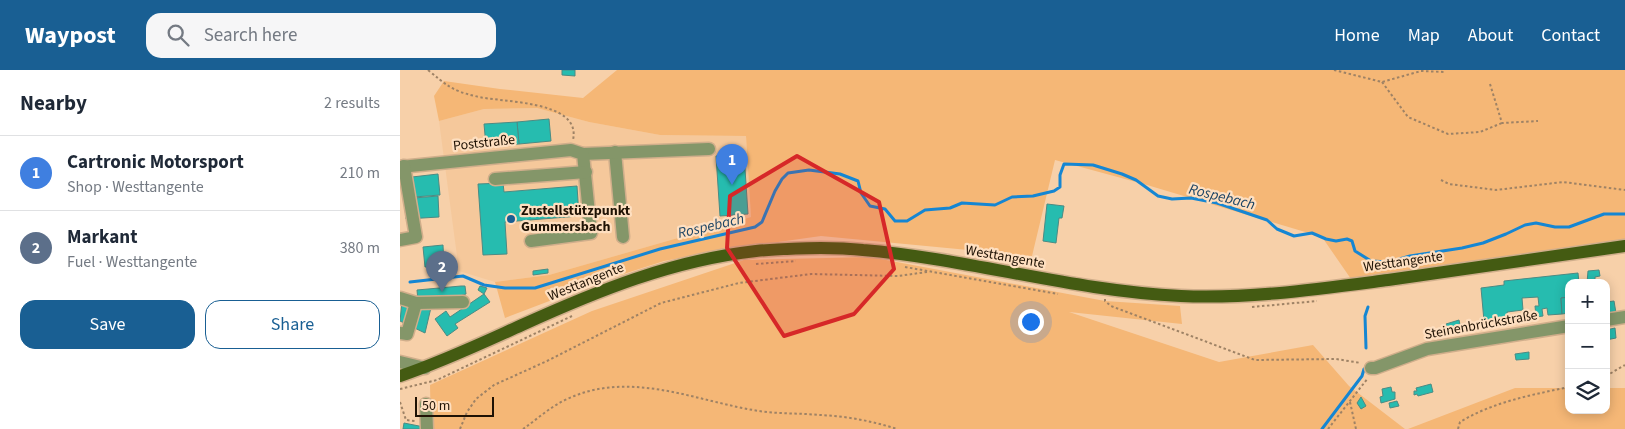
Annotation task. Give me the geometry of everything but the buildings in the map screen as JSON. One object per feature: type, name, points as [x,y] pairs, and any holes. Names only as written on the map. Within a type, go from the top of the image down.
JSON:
[{"type":"main road","name":"Westtangente","points":[[400,376],[425,368],[554,310],[618,284],[678,266],[721,256],[755,252],[805,248],[862,249],[946,261],[1105,295],[1252,296],[1351,285],[1625,246]]},
{"type":"street","name":"Poststraße","points":[[402,167],[577,152],[709,149]]},
{"type":"street","points":[[531,241],[591,233],[586,172],[577,152]]},
{"type":"street","points":[[615,152],[624,237]]},
{"type":"street","points":[[400,240],[416,237],[402,167]]},
{"type":"street","points":[[495,179],[586,172]]},
{"type":"street","points":[[400,298],[416,303],[463,302]]},
{"type":"street","points":[[400,333],[407,334],[416,303]]},
{"type":"street","points":[[1610,319],[1625,317]]},
{"type":"street","name":"Steinenbrückstraße","points":[[1373,368],[1428,349],[1565,327]]},
{"type":"street","points":[[400,362],[425,368]]},
{"type":"street","points":[[426,404],[427,426]]},
{"type":"path","points":[[428,70],[449,88],[474,96],[553,109],[569,120],[575,133],[577,152]]},
{"type":"path","points":[[1334,70],[1382,82],[1421,71],[1445,72]]},
{"type":"path","points":[[1382,82],[1408,117],[1448,134],[1480,132],[1502,123],[1538,121]]},
{"type":"path","points":[[1490,84],[1502,123]]},
{"type":"path","points":[[1441,180],[1449,184],[1496,190],[1563,182],[1625,190]]},
{"type":"path","points":[[756,264],[800,260]]},
{"type":"path","points":[[460,429],[467,412],[476,399],[494,385],[547,361],[661,303],[739,283],[812,274],[898,276],[928,272],[946,261]]},
{"type":"path","points":[[898,266],[1057,294]]},
{"type":"path","points":[[1105,295],[1114,302]]},
{"type":"path","points":[[1105,295],[1110,306],[1255,360],[1336,359],[1362,363],[1373,368],[1350,402],[1328,429]]},
{"type":"path","points":[[1250,307],[1318,301]]},
{"type":"path","points":[[400,389],[437,380],[578,314]]},
{"type":"path","points":[[1610,374],[1625,365]]},
{"type":"path","points":[[523,429],[562,401],[584,392],[604,388],[637,386],[671,391],[758,411],[854,418],[897,429]]},
{"type":"path","points":[[1458,429],[1460,422],[1475,413],[1519,397],[1565,389]]},
{"type":"path","points":[[400,402],[406,420],[427,426]]},
{"type":"path","points":[[1350,402],[1356,429]]},
{"type":"highlighted area","points":[[797,156],[879,202],[894,269],[854,314],[784,336],[727,248],[730,196]]},
{"type":"shaded area","points":[[617,70],[1625,70],[1625,242],[1351,279],[1322,237],[1055,160],[1032,256],[821,236],[728,249],[664,261],[602,281],[505,318],[495,282],[549,275],[751,217],[746,136],[660,135],[589,122],[537,108],[484,109],[439,121],[434,96],[444,81],[583,98]]},
{"type":"shaded area","points":[[537,108],[589,122],[660,135],[746,136],[751,217],[549,275],[495,282],[459,271],[439,121],[484,109]]},
{"type":"shaded area","points":[[870,257],[1105,301],[1180,306],[1182,324],[1069,312],[1219,362],[1313,345],[1349,386],[1405,429],[431,429],[430,385],[592,311],[744,260]]},
{"type":"shaded area","points":[[1515,388],[1565,388],[1565,414],[1610,414],[1610,388],[1625,388],[1625,429],[1408,429]]},
{"type":"waterway","name":"Rospebach","points":[[410,282],[463,276],[484,285],[505,288],[535,288],[660,249],[755,227],[762,222],[782,179],[788,173],[809,170],[840,174],[858,181],[861,193],[870,206],[885,209],[895,221],[907,221],[925,210],[950,208],[962,203],[995,205],[1012,197],[1033,196],[1054,191],[1060,187],[1060,175],[1064,164],[1093,165],[1136,180],[1158,196],[1172,199],[1191,198],[1217,203],[1267,220],[1277,229],[1294,236],[1312,233],[1336,241],[1347,239],[1352,241],[1355,251],[1371,261],[1389,262],[1410,256],[1483,243],[1525,225],[1536,223],[1555,227],[1569,227],[1604,214],[1625,214]]},
{"type":"waterway","points":[[1366,348],[1365,316],[1368,307]]},
{"type":"waterway","points":[[1322,429],[1362,376],[1364,369]]},
{"type":"place","name":"Cartronic Motorsport","points":[[732,185]]},
{"type":"place","name":"Zustellstützpunkt Gummersbach","points":[[511,219]]},
{"type":"place","name":"Markant","points":[[442,292]]}]
